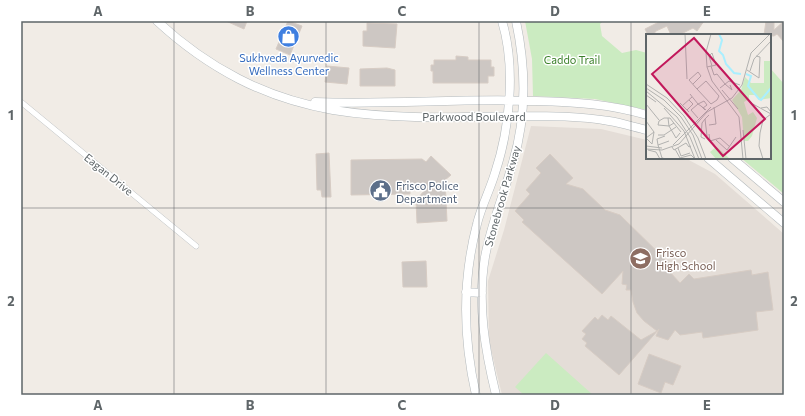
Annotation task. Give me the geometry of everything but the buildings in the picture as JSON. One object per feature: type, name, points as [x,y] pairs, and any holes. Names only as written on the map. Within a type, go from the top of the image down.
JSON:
[{"type":"main road","name":"Parkwood Boulevard","points":[[158,21],[202,59],[225,73],[269,93],[333,110],[414,116],[522,116],[578,118],[608,121],[646,130]]},
{"type":"main road","name":"Stonebrook Parkway","points":[[476,395],[467,351],[467,274],[477,223],[500,157],[506,116],[509,65],[502,21]]},
{"type":"main road","name":"Stonebrook Parkway","points":[[496,395],[489,369],[482,321],[482,293],[485,258],[491,228],[514,160],[524,100],[523,61],[516,21]]},
{"type":"main road","name":"Parkwood Boulevard","points":[[300,102],[361,104],[508,100],[583,102],[629,110],[646,115]]},
{"type":"main road","points":[[625,125],[629,110]]},
{"type":"main road","points":[[709,159],[784,223]]},
{"type":"main road","points":[[733,159],[784,202]]},
{"type":"main road","points":[[466,292],[482,293]]},
{"type":"street","name":"Eagan Drive","points":[[21,102],[196,246]]},
{"type":"shaded area","name":"Frisco High School","points":[[531,126],[601,129],[646,140],[646,159],[687,159],[715,174],[784,234],[784,395],[502,395],[489,341],[488,281],[504,230]]},
{"type":"green space","name":"Caddo Trail","points":[[525,21],[603,21],[600,24],[602,36],[622,53],[636,50],[646,53],[646,110],[595,99],[533,96],[532,59]]},
{"type":"green space","points":[[771,69],[784,84],[784,194],[742,159],[771,159]]},
{"type":"green space","points":[[546,353],[593,395],[524,395],[515,387]]},
{"type":"place","name":"Sukhveda Ayurvedic Wellness Center","points":[[289,37]]},
{"type":"place","name":"Frisco Police Department","points":[[381,191]]},
{"type":"place","name":"Frisco High School","points":[[640,258]]}]
